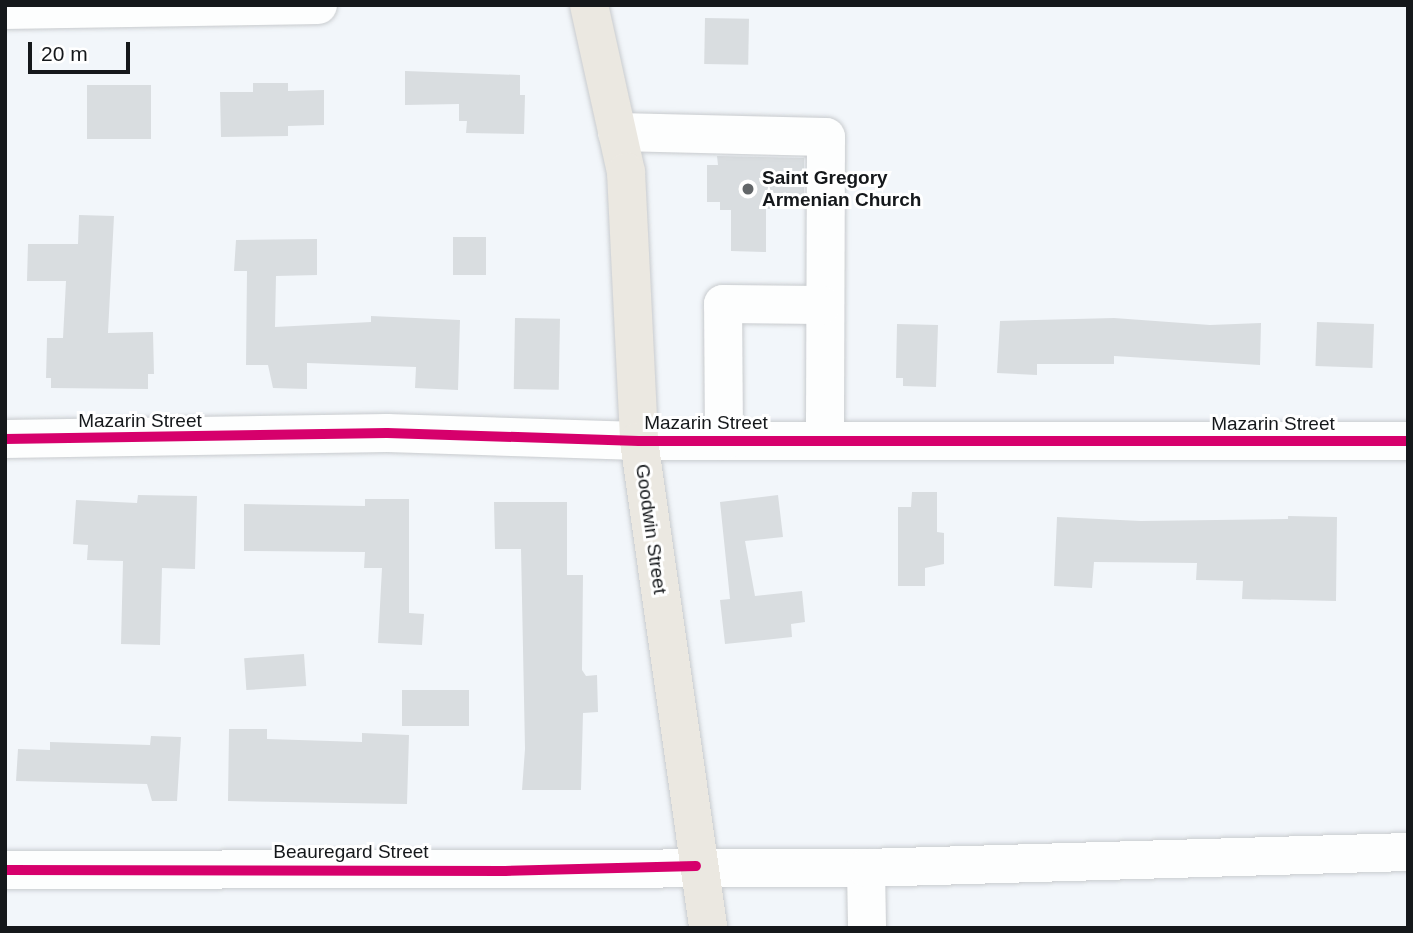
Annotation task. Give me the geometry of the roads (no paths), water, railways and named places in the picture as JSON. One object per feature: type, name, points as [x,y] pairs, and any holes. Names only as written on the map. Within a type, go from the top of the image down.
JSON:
[{"type":"main road","name":"Goodwin Street","points":[[589,5],[626,172],[639,441],[696,866],[708,928]]},
{"type":"street","points":[[5,10],[318,5]]},
{"type":"street","points":[[617,132],[826,137],[822,305],[825,441]]},
{"type":"street","points":[[724,441],[723,304],[822,305]]},
{"type":"street","name":"Mazarin Street","points":[[5,439],[387,433],[639,441],[1408,442]]},
{"type":"street","name":"Beauregard Street","points":[[5,870],[505,871],[696,866],[866,868],[1408,852]]},
{"type":"street","points":[[866,868],[867,928]]},
{"type":"place","name":"Saint Gregory Armenian Church","points":[[748,189]]}]
